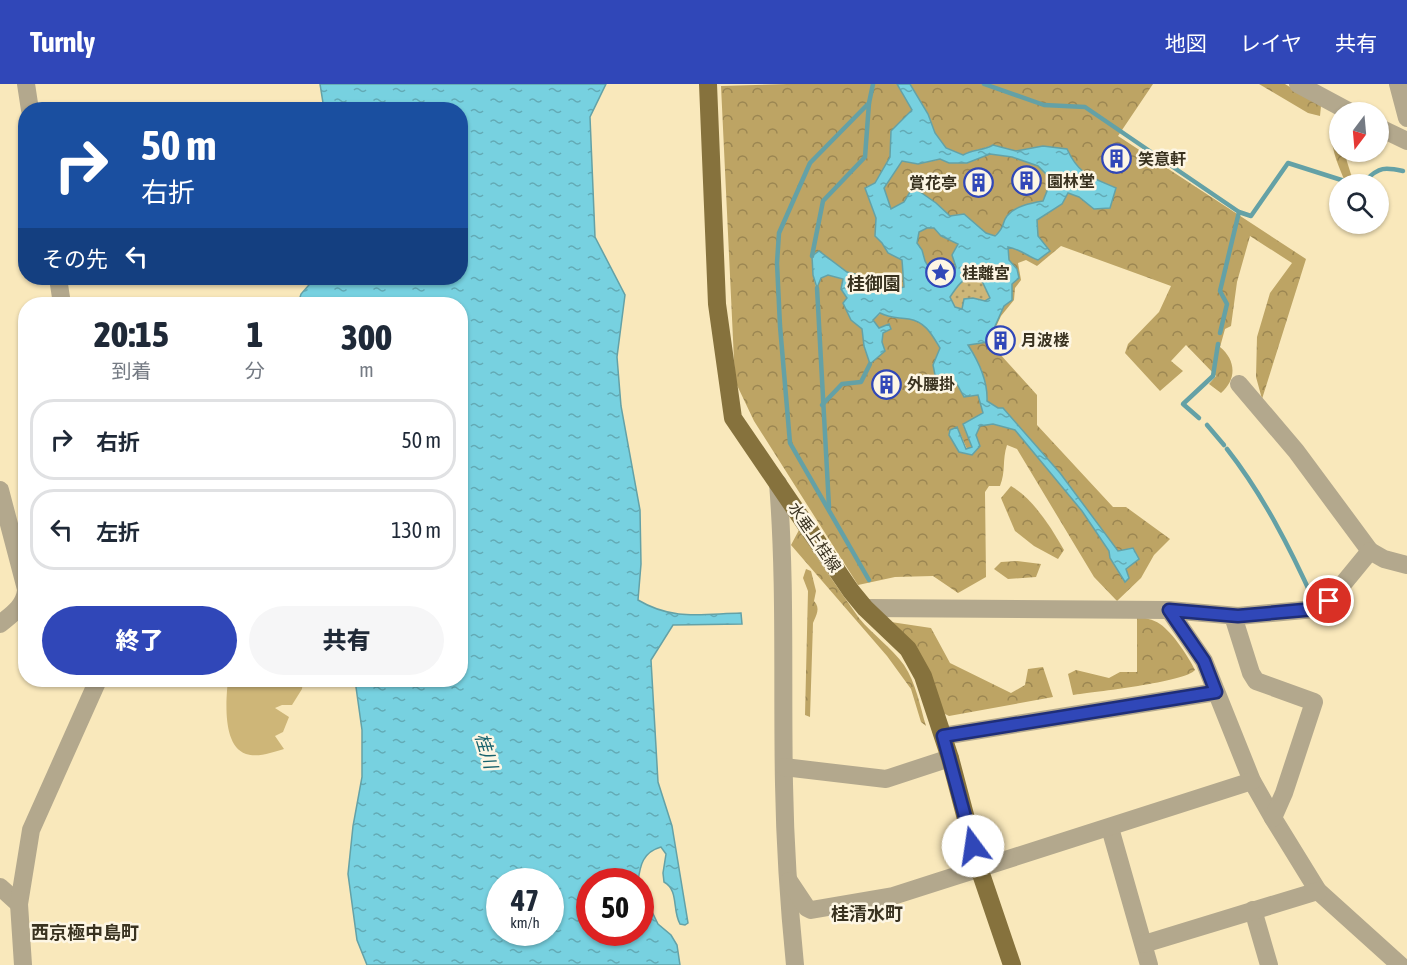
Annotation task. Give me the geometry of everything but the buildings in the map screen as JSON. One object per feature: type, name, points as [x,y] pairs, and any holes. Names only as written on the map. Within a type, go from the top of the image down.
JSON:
[{"type":"main road","name":"水垂上桂線","points":[[708,84],[717,304],[733,418],[865,608],[908,649],[923,676],[950,758],[979,868],[1012,965]]},
{"type":"street","points":[[26,84],[29,102]]},
{"type":"street","points":[[1298,84],[1331,102]]},
{"type":"street","points":[[1398,84],[1407,118]]},
{"type":"street","points":[[1389,132],[1407,141]]},
{"type":"street","points":[[1239,384],[1296,451],[1370,551],[1384,559],[1407,565]]},
{"type":"street","points":[[778,483],[783,539],[785,815],[795,965]]},
{"type":"street","points":[[0,490],[18,559]]},
{"type":"street","points":[[865,608],[1169,610],[1233,616],[1315,609],[1329,601],[1370,551]]},
{"type":"street","points":[[0,624],[18,608]]},
{"type":"street","points":[[1169,610],[1204,661],[1252,781],[1318,891],[1396,964]]},
{"type":"street","points":[[1233,616],[1251,674],[1256,681],[1314,702],[1284,793],[1273,818]]},
{"type":"street","points":[[23,965],[19,904],[31,830],[95,687]]},
{"type":"street","points":[[943,736],[1216,692]]},
{"type":"street","points":[[784,767],[886,779],[950,758]]},
{"type":"street","points":[[789,881],[807,908],[811,910],[893,896],[1252,781]]},
{"type":"street","points":[[1110,828],[1149,965]]},
{"type":"street","points":[[0,887],[19,904]]},
{"type":"street","points":[[1144,944],[1318,891]]},
{"type":"street","points":[[1253,910],[1269,965]]},
{"type":"shaded area","points":[[976,274],[990,297],[985,302],[973,298],[962,309],[955,307],[950,297],[955,289],[967,278]]},
{"type":"shaded area","points":[[228,687],[302,687],[292,705],[275,708],[289,717],[283,732],[275,736],[284,749],[255,755],[246,754],[238,749],[229,732]]},
{"type":"green space","points":[[897,84],[912,110],[891,131],[890,157],[875,183],[865,188],[876,218],[875,236],[889,252],[902,260],[904,287],[890,291],[873,290],[858,275],[847,272],[819,252],[812,256],[816,287],[821,278],[828,275],[843,279],[841,288],[847,298],[843,303],[851,320],[862,329],[864,346],[870,363],[885,351],[882,342],[883,333],[891,329],[889,324],[879,328],[873,320],[881,313],[891,317],[909,319],[924,326],[940,348],[933,365],[935,375],[957,384],[964,397],[978,395],[983,413],[963,425],[972,447],[967,449],[957,427],[950,430],[949,435],[959,451],[972,455],[980,446],[976,435],[980,426],[993,424],[1015,430],[1082,511],[1109,551],[1110,558],[1125,582],[1129,578],[1126,569],[1139,559],[1133,548],[1118,552],[1060,473],[1003,408],[998,408],[987,401],[982,372],[968,345],[988,342],[1004,306],[1012,300],[1012,284],[1019,277],[1017,269],[1009,260],[1008,247],[1038,260],[1050,251],[1038,236],[1036,221],[1062,204],[1068,193],[1079,197],[1094,209],[1110,208],[1115,188],[1092,178],[1081,170],[1067,149],[1043,146],[1016,151],[993,145],[963,155],[946,148],[935,133],[928,114],[910,84],[1153,84],[1118,136],[1306,259],[1262,399],[1256,377],[1257,337],[1270,293],[1292,263],[1250,236],[1237,282],[1231,326],[1225,329],[1220,347],[1232,364],[1230,382],[1221,393],[1209,384],[1216,376],[1186,345],[1171,361],[1183,371],[1160,391],[1125,353],[1128,344],[1159,312],[1171,286],[1061,246],[1037,266],[1026,260],[1018,263],[1021,280],[1015,288],[1014,300],[1001,316],[989,342],[1037,395],[1037,425],[1113,507],[1126,507],[1170,539],[1154,555],[1141,578],[1117,601],[1094,577],[1017,449],[1007,445],[1000,486],[989,486],[985,492],[986,577],[958,593],[933,576],[895,577],[858,585],[754,421],[735,381],[721,86]]},
{"type":"green space","points":[[1259,84],[1285,84],[1321,106],[1320,116],[1308,113]]},
{"type":"green space","points":[[990,154],[1012,157],[1038,166],[1048,176],[1047,191],[1043,201],[1032,203],[994,236],[986,233],[964,214],[950,216],[936,203],[913,188],[904,202],[891,210],[884,188],[902,161],[918,164],[941,159],[949,163],[967,163]]},
{"type":"green space","points":[[1337,162],[1347,162],[1351,174],[1342,174]]},
{"type":"green space","points":[[927,228],[934,228],[941,236],[958,244],[954,255],[956,267],[953,275],[944,283],[935,278],[917,243],[919,232]]},
{"type":"green space","points":[[1011,486],[1035,507],[1053,532],[1064,550],[1058,559],[1034,546],[1015,531],[1001,498]]},
{"type":"green space","points":[[799,530],[859,618],[904,665],[915,687],[926,726],[921,722],[911,689],[887,656],[791,545]]},
{"type":"green space","points":[[1001,562],[1041,564],[1036,577],[1008,579],[994,569]]},
{"type":"green space","points":[[806,569],[811,571],[816,591],[814,601],[818,609],[813,623],[810,717],[805,715],[808,591],[803,578]]},
{"type":"green space","points":[[1137,616],[1154,621],[1165,628],[1180,645],[1195,670],[1175,679],[1073,695],[1068,674],[1076,670],[1109,678],[1120,672],[1137,672]]},
{"type":"green space","points":[[891,622],[931,628],[950,663],[1011,693],[1025,685],[1028,669],[1043,667],[1053,697],[949,716],[939,711]]},
{"type":"water","name":"桂川","points":[[320,84],[606,84],[590,117],[595,237],[625,295],[617,357],[621,406],[640,510],[641,564],[638,600],[651,607],[676,614],[741,613],[742,624],[673,625],[651,660],[658,782],[672,826],[688,923],[680,924],[674,895],[664,882],[666,854],[661,847],[646,856],[641,868],[576,868],[576,946],[654,946],[654,916],[658,924],[671,935],[677,945],[680,965],[367,965],[357,940],[348,874],[353,826],[362,777],[362,730],[356,687],[468,687],[468,297],[300,297],[309,285],[468,285],[468,102],[323,102]]},
{"type":"water","points":[[897,84],[910,84],[928,114],[935,133],[946,148],[963,155],[993,145],[1016,151],[1043,146],[1067,149],[1081,170],[1116,188],[1110,208],[1094,209],[1079,197],[1068,193],[1062,204],[1037,220],[1038,236],[1050,251],[1038,260],[1008,247],[1009,260],[1017,269],[1019,278],[1012,284],[1012,300],[1004,306],[988,342],[968,345],[982,372],[987,401],[998,408],[1003,408],[1060,473],[1118,551],[1133,548],[1139,559],[1126,569],[1129,578],[1125,582],[1110,558],[1109,551],[1082,511],[1015,430],[993,424],[980,426],[976,435],[980,446],[972,455],[959,452],[949,435],[950,430],[957,427],[966,449],[972,447],[963,424],[983,413],[978,395],[964,397],[957,384],[935,375],[933,365],[940,348],[924,326],[909,319],[880,313],[873,320],[879,328],[889,324],[891,329],[883,333],[882,342],[885,351],[870,364],[864,346],[862,329],[851,320],[843,303],[847,298],[841,289],[843,279],[828,275],[821,278],[817,288],[813,275],[812,256],[819,251],[847,272],[858,275],[872,289],[883,291],[904,287],[902,260],[888,253],[875,236],[876,218],[865,188],[875,183],[890,157],[891,131],[912,110]],"holes":[[[990,154],[1012,157],[1038,166],[1048,176],[1047,191],[1043,201],[1014,210],[1005,219],[1001,230],[995,236],[986,233],[964,214],[950,216],[913,187],[904,202],[891,209],[884,188],[902,161],[918,164],[940,159],[949,163],[967,163]],[[927,228],[934,228],[941,236],[958,244],[952,255],[956,267],[953,275],[944,282],[935,278],[925,261],[917,243],[919,232]],[[976,274],[990,298],[985,301],[973,298],[964,299],[962,309],[955,307],[950,297],[967,278]]]},
{"type":"waterway","points":[[869,580],[790,443],[777,263],[779,233],[810,163],[869,103],[873,84]]},
{"type":"waterway","points":[[984,84],[1044,105],[1085,107],[1239,212],[1220,291],[1227,304],[1220,333]]},
{"type":"waterway","points":[[812,256],[823,201],[865,157],[869,103]]},
{"type":"waterway","points":[[1239,212],[1251,216],[1288,163],[1329,176]]},
{"type":"waterway","points":[[1374,174],[1383,169],[1403,171]]},
{"type":"waterway","points":[[817,288],[829,507]]},
{"type":"waterway","points":[[1199,418],[1183,404],[1213,376],[1218,344]]},
{"type":"waterway","points":[[822,405],[842,384],[861,382],[870,364]]},
{"type":"waterway","points":[[1207,425],[1224,445]]},
{"type":"waterway","points":[[1227,449],[1275,522],[1314,601]]},
{"type":"place","name":"笑意軒","points":[[1117,159]]},
{"type":"place","name":"園林堂","points":[[1026,181]]},
{"type":"place","name":"賞花亭","points":[[978,183]]},
{"type":"place","name":"桂離宮","points":[[941,273]]},
{"type":"place","name":"月波楼","points":[[1000,340]]},
{"type":"place","name":"外腰掛","points":[[886,384]]},
{"type":"district","name":"桂御園","points":[[874,284]]},
{"type":"district","name":"桂清水町","points":[[867,914]]},
{"type":"district","name":"西京極中島町","points":[[85,933]]},
{"type":"route","points":[[973,846],[943,736],[1216,692],[1204,661],[1169,610],[1238,616],[1315,609],[1329,601]]}]
